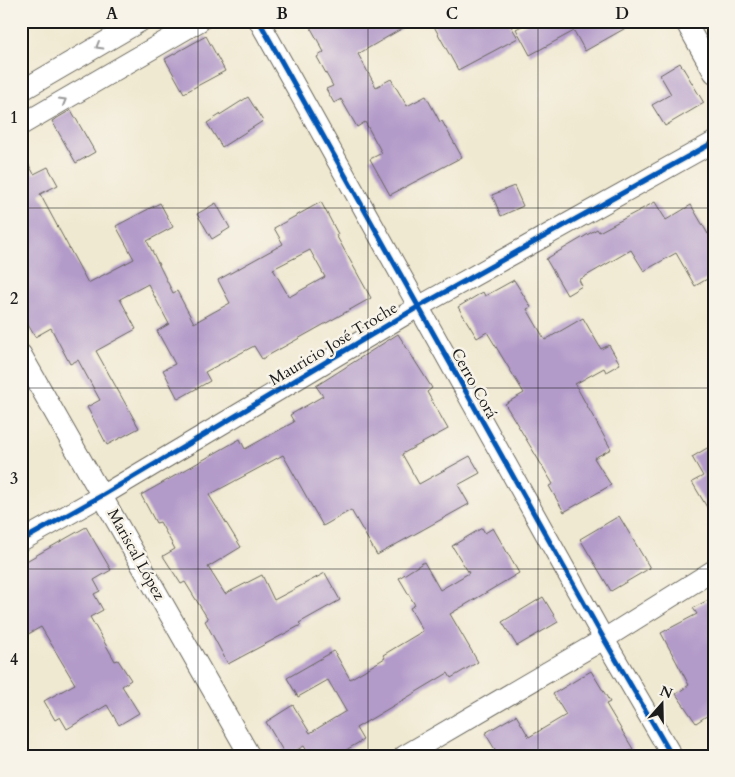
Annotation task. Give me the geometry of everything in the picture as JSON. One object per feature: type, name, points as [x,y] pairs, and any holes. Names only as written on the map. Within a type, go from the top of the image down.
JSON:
[{"type":"street","points":[[21,91],[141,21]]},
{"type":"street","points":[[21,126],[200,21]]},
{"type":"street","name":"Cerro Corá","points":[[259,21],[604,639],[672,756]]},
{"type":"street","points":[[685,21],[714,73]]},
{"type":"street","name":"Mauricio José Troche","points":[[21,541],[103,495],[418,307],[714,142]]},
{"type":"street","name":"Mariscal López","points":[[21,354],[250,756]]},
{"type":"street","points":[[404,756],[604,639],[714,570]]},
{"type":"building","points":[[307,21],[415,21],[358,54],[376,87],[391,79],[407,106],[426,96],[462,157],[390,195],[370,159],[382,153],[365,122],[357,127],[341,99],[334,103],[326,89],[333,86],[317,57],[324,52]]},
{"type":"building","points":[[431,21],[508,21],[518,38],[458,70]]},
{"type":"building","points":[[531,21],[638,21],[585,51],[574,31],[530,55],[516,29]]},
{"type":"building","points":[[206,36],[225,71],[184,93],[165,59]]},
{"type":"building","points":[[680,63],[704,103],[665,126],[652,105],[671,94],[660,75]]},
{"type":"building","points":[[248,97],[263,121],[222,147],[207,123]]},
{"type":"building","points":[[71,110],[95,152],[76,163],[52,121]]},
{"type":"building","points":[[21,151],[34,174],[48,167],[58,185],[40,194],[88,283],[134,259],[116,226],[160,203],[173,227],[147,241],[173,293],[177,291],[194,323],[230,303],[218,280],[283,244],[274,228],[321,202],[338,234],[336,235],[371,298],[262,359],[254,346],[205,372],[210,381],[178,399],[163,370],[175,364],[157,331],[169,324],[148,284],[120,299],[136,329],[96,351],[139,428],[107,445],[87,407],[100,400],[78,360],[70,364],[51,328],[35,337],[21,312]],"holes":[[[310,250],[325,277],[289,297],[273,269]]]},
{"type":"building","points":[[514,186],[523,206],[501,216],[492,195]]},
{"type":"building","points":[[655,202],[666,220],[691,205],[708,234],[714,231],[714,275],[695,286],[676,253],[644,271],[631,250],[579,280],[582,286],[567,295],[546,259],[597,229],[599,232]]},
{"type":"building","points":[[216,203],[230,228],[212,239],[197,214]]},
{"type":"building","points":[[514,280],[531,307],[527,309],[545,340],[583,318],[601,349],[609,345],[620,364],[606,372],[604,368],[575,384],[611,449],[594,458],[611,485],[564,512],[549,486],[553,484],[505,404],[524,393],[487,332],[477,338],[458,307],[483,292],[485,296]]},
{"type":"building","points":[[398,334],[432,388],[427,392],[448,429],[402,454],[419,484],[470,456],[480,473],[458,485],[469,504],[377,555],[351,510],[323,526],[283,455],[209,495],[241,547],[208,567],[225,594],[262,575],[274,600],[325,573],[340,600],[299,623],[301,625],[228,664],[205,621],[208,619],[185,582],[181,584],[163,556],[175,549],[160,522],[156,523],[141,495],[240,439],[245,449],[294,422],[290,415],[323,396],[316,386]]},
{"type":"building","points":[[714,444],[714,519],[692,482],[703,476],[692,457]]},
{"type":"building","points":[[619,516],[650,568],[611,591],[580,539]]},
{"type":"building","points":[[86,527],[111,570],[94,580],[100,591],[94,594],[103,610],[90,617],[115,661],[118,660],[131,680],[122,686],[139,713],[119,725],[107,705],[67,729],[60,717],[55,720],[44,701],[75,684],[41,627],[21,638],[21,564]]},
{"type":"building","points":[[482,528],[485,533],[493,528],[519,573],[450,614],[478,662],[451,678],[448,673],[356,728],[363,740],[336,756],[310,756],[304,746],[286,756],[266,722],[293,705],[310,733],[346,711],[328,680],[298,697],[287,678],[334,651],[350,679],[385,658],[383,655],[423,631],[410,608],[415,605],[399,578],[424,562],[440,590],[469,573],[452,546]]},
{"type":"building","points":[[543,597],[558,622],[517,646],[502,622]]},
{"type":"building","points":[[714,597],[714,711],[696,723],[676,694],[689,685],[661,633],[697,614],[693,608]]},
{"type":"building","points":[[591,671],[610,702],[606,704],[633,749],[621,756],[499,756],[485,733],[516,715],[529,737],[566,715],[553,694]]},
{"type":"cycle path","points":[[259,21],[604,639],[672,756]]},
{"type":"cycle path","points":[[21,541],[103,495],[418,307],[714,142]]}]
